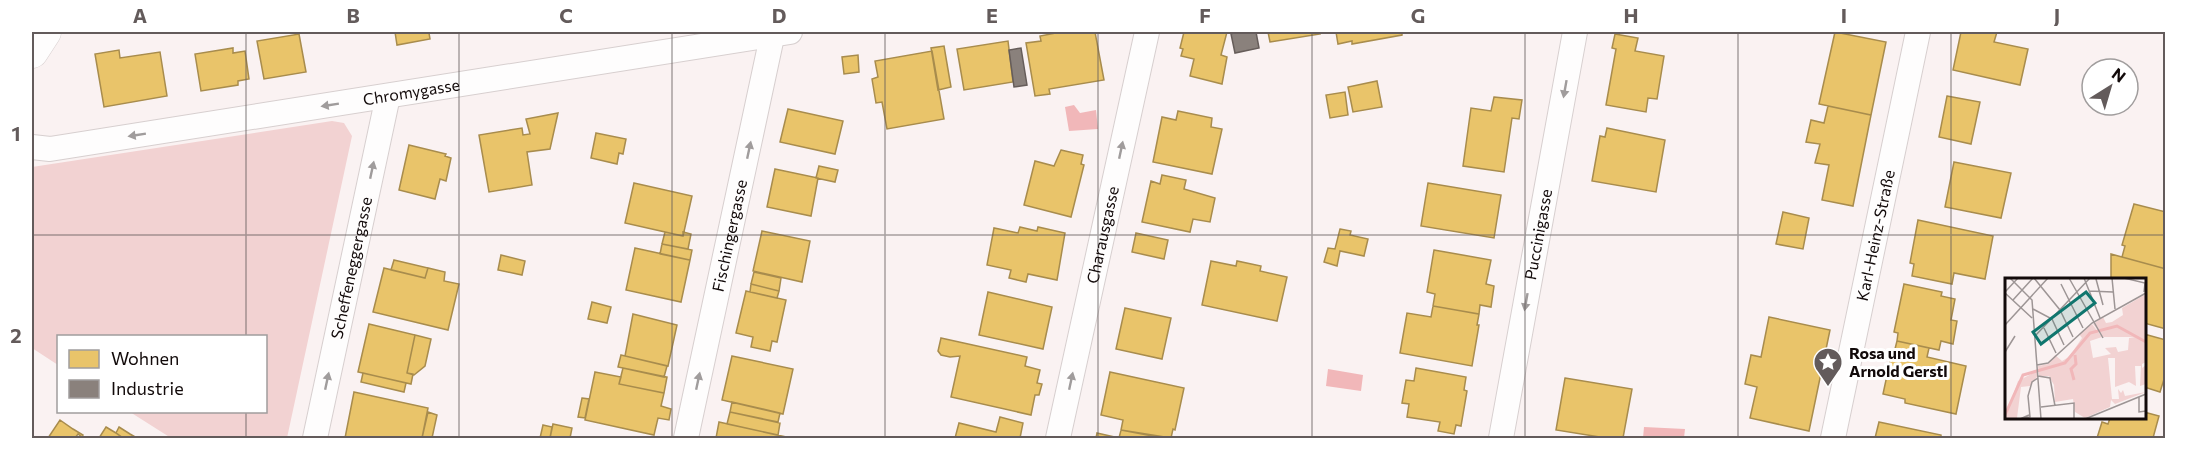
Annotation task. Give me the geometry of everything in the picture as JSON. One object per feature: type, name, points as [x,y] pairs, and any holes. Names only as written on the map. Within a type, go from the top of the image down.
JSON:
[{"type":"street","points":[[32,52],[45,32]]},
{"type":"street","name":"Chromygasse","points":[[32,147],[50,149],[779,32]]},
{"type":"street","name":"Fischingergasse","points":[[686,438],[779,32]]},
{"type":"street","name":"Charausgasse","points":[[1058,438],[1147,32]]},
{"type":"street","name":"Puccinigasse","points":[[1501,438],[1575,32]]},
{"type":"street","name":"Karl-Heinz-Straße","points":[[1833,438],[1918,32]]},
{"type":"street","name":"Scheffeneggergasse","points":[[315,438],[388,96]]},
{"type":"shaded area","points":[[1074,105],[1080,113],[1096,110],[1098,129],[1069,131],[1065,107]]},
{"type":"shaded area","points":[[332,121],[344,123],[352,136],[287,438],[171,438],[132,413],[267,413],[267,335],[57,335],[57,364],[32,348],[32,167]]},
{"type":"shaded area","points":[[1328,369],[1363,375],[1361,391],[1326,386]]},
{"type":"shaded area","points":[[1644,427],[1685,429],[1684,438],[1643,438]]},
{"type":"building: Wohnen","points":[[395,32],[435,32],[429,33],[430,39],[397,45]]},
{"type":"building: Wohnen","points":[[1061,32],[1095,32],[1104,80],[1049,89],[1050,94],[1035,96],[1026,43],[1041,41],[1040,36]]},
{"type":"building: Wohnen","points":[[1184,32],[1227,32],[1221,55],[1227,57],[1222,84],[1190,76],[1194,59],[1181,56],[1183,49],[1180,48]]},
{"type":"building: Wohnen","points":[[1268,32],[1319,32],[1320,34],[1270,42]]},
{"type":"building: Wohnen","points":[[1336,32],[1402,32],[1402,35],[1352,44],[1352,41],[1338,44]]},
{"type":"building: Wohnen","points":[[1835,32],[1886,42],[1871,115],[1819,104]]},
{"type":"building: Wohnen","points":[[1961,32],[1997,32],[1994,42],[2028,49],[2020,85],[1953,70]]},
{"type":"building: Wohnen","points":[[299,34],[306,72],[264,79],[257,41]]},
{"type":"building: Wohnen","points":[[1615,34],[1638,38],[1635,51],[1664,56],[1657,99],[1648,98],[1646,112],[1606,105],[1616,49],[1612,48]]},
{"type":"building: Wohnen","points":[[1008,41],[1013,82],[964,90],[957,49]]},
{"type":"building: Wohnen","points":[[944,46],[951,87],[938,90],[931,48]]},
{"type":"building: Wohnen","points":[[233,48],[233,53],[245,51],[249,79],[238,81],[238,85],[201,91],[195,54]]},
{"type":"building: Wohnen","points":[[119,50],[120,58],[160,52],[167,96],[104,107],[95,54]]},
{"type":"building: Wohnen","points":[[932,51],[944,119],[887,129],[882,102],[876,103],[872,79],[878,77],[875,61]]},
{"type":"building: Wohnen","points":[[858,55],[859,72],[844,74],[842,57]]},
{"type":"building: Wohnen","points":[[1377,81],[1382,107],[1353,112],[1348,87]]},
{"type":"building: Wohnen","points":[[1345,92],[1348,115],[1330,118],[1326,95]]},
{"type":"building: Wohnen","points":[[1947,96],[1980,102],[1971,144],[1939,137]]},
{"type":"building: Wohnen","points":[[1494,97],[1522,100],[1519,119],[1512,118],[1504,172],[1463,166],[1471,108],[1491,111]]},
{"type":"building: Wohnen","points":[[1828,106],[1871,115],[1853,206],[1822,200],[1829,165],[1815,163],[1820,144],[1806,142],[1811,120],[1824,123]]},
{"type":"building: Wohnen","points":[[788,109],[843,121],[835,154],[780,142]]},
{"type":"building: Wohnen","points":[[1178,111],[1212,118],[1211,127],[1222,129],[1212,174],[1153,162],[1162,117],[1176,120]]},
{"type":"building: Wohnen","points":[[558,113],[550,149],[527,152],[532,185],[489,192],[479,135],[522,128],[523,135],[530,134],[526,119]]},
{"type":"building: Wohnen","points":[[1607,128],[1665,140],[1656,192],[1592,181],[1600,136],[1605,137]]},
{"type":"building: Wohnen","points":[[596,133],[626,139],[623,154],[619,153],[617,164],[591,158]]},
{"type":"building: Wohnen","points":[[409,145],[446,154],[445,156],[451,158],[446,181],[440,179],[435,199],[399,190]]},
{"type":"building: Wohnen","points":[[1061,150],[1083,155],[1081,164],[1084,165],[1071,217],[1024,205],[1035,161],[1054,166]]},
{"type":"building: Wohnen","points":[[1954,162],[2011,173],[2001,218],[1945,207]]},
{"type":"building: Wohnen","points":[[819,166],[838,170],[835,182],[816,178]]},
{"type":"building: Wohnen","points":[[775,169],[818,178],[811,216],[767,207]]},
{"type":"building: Wohnen","points":[[1162,175],[1186,180],[1184,189],[1215,198],[1210,222],[1193,219],[1190,232],[1142,222],[1151,181],[1160,184]]},
{"type":"building: Wohnen","points":[[634,183],[692,196],[683,236],[625,223]]},
{"type":"building: Wohnen","points":[[1428,183],[1501,195],[1494,238],[1421,226]]},
{"type":"building: Wohnen","points":[[2134,204],[2166,212],[2166,269],[2122,257],[2125,246],[2122,245]]},
{"type":"building: Wohnen","points":[[1783,212],[1809,218],[1803,249],[1776,244]]},
{"type":"building: Wohnen","points":[[1918,220],[1993,236],[1985,279],[1954,273],[1952,284],[1912,276],[1914,264],[1910,263]]},
{"type":"building: Wohnen","points":[[1020,227],[1037,231],[1038,227],[1065,233],[1057,280],[1028,274],[1026,282],[1009,278],[1011,270],[987,265],[994,228],[1018,233]]},
{"type":"building: Wohnen","points":[[1340,229],[1351,231],[1350,235],[1368,239],[1364,256],[1340,251],[1337,266],[1324,262],[1328,248],[1335,249]]},
{"type":"building: Wohnen","points":[[762,231],[810,241],[802,282],[753,271]]},
{"type":"building: Wohnen","points":[[665,232],[683,236],[683,232],[691,234],[688,249],[662,244]]},
{"type":"building: Wohnen","points":[[1136,233],[1168,240],[1164,259],[1132,252]]},
{"type":"building: Wohnen","points":[[662,244],[692,250],[690,260],[660,254]]},
{"type":"building: Wohnen","points":[[635,248],[690,260],[681,302],[626,290]]},
{"type":"building: Wohnen","points":[[1434,250],[1491,260],[1486,284],[1494,286],[1491,307],[1480,305],[1479,314],[1433,306],[1435,294],[1427,292]]},
{"type":"building: Wohnen","points":[[2111,254],[2166,269],[2166,329],[2146,324],[2146,278],[2111,278]]},
{"type":"building: Wohnen","points":[[501,255],[525,261],[522,275],[498,270]]},
{"type":"building: Wohnen","points":[[394,260],[428,268],[425,278],[391,270]]},
{"type":"building: Wohnen","points":[[1211,261],[1236,266],[1237,261],[1261,266],[1260,271],[1287,277],[1277,321],[1202,305]]},
{"type":"building: Wohnen","points":[[384,268],[425,278],[428,268],[445,272],[444,281],[459,284],[448,330],[373,312]]},
{"type":"building: Wohnen","points":[[754,272],[781,278],[779,291],[751,284]]},
{"type":"building: Wohnen","points":[[751,284],[779,291],[777,298],[750,292]]},
{"type":"building: Wohnen","points":[[1904,284],[1942,292],[1941,296],[1955,299],[1951,320],[1957,321],[1953,344],[1941,341],[1939,350],[1897,341],[1898,333],[1894,332]]},
{"type":"building: Wohnen","points":[[746,291],[786,300],[777,342],[772,341],[770,351],[751,347],[753,337],[736,333]]},
{"type":"building: Wohnen","points":[[988,292],[1052,307],[1043,349],[979,335]]},
{"type":"building: Wohnen","points":[[592,302],[611,307],[607,323],[588,319]]},
{"type":"building: Wohnen","points":[[1433,306],[1479,314],[1472,366],[1400,353],[1407,313],[1431,317]]},
{"type":"building: Wohnen","points":[[1125,308],[1171,318],[1162,359],[1116,349]]},
{"type":"building: Wohnen","points":[[633,314],[677,325],[668,366],[625,356]]},
{"type":"building: Wohnen","points":[[1769,317],[1830,330],[1809,431],[1750,418],[1757,387],[1745,384],[1751,355],[1761,357]]},
{"type":"building: Wohnen","points":[[369,324],[415,335],[407,373],[413,374],[411,384],[358,372]]},
{"type":"building: Wohnen","points":[[415,335],[431,339],[425,366],[414,375],[407,373]]},
{"type":"building: Wohnen","points":[[2146,335],[2166,340],[2166,373],[2160,392],[2146,388]]},
{"type":"building: Wohnen","points":[[941,338],[1027,357],[1025,366],[1040,370],[1037,383],[1042,384],[1039,395],[1035,395],[1031,415],[951,397],[960,356],[941,355],[938,351]]},
{"type":"building: Wohnen","points":[[1897,341],[1929,348],[1927,357],[1966,366],[1956,414],[1905,403],[1905,399],[1883,394],[1892,352],[1894,353]]},
{"type":"building: Wohnen","points":[[621,355],[667,366],[664,377],[618,367]]},
{"type":"building: Wohnen","points":[[732,356],[793,369],[783,414],[722,400]]},
{"type":"building: Wohnen","points":[[623,368],[667,377],[664,393],[619,384]]},
{"type":"building: Wohnen","points":[[1416,368],[1466,377],[1464,390],[1467,391],[1461,426],[1456,425],[1454,434],[1438,431],[1440,422],[1407,417],[1409,404],[1402,403],[1406,380],[1414,381]]},
{"type":"building: Wohnen","points":[[595,372],[621,377],[619,384],[664,393],[661,406],[671,409],[669,420],[658,418],[654,435],[585,420]]},
{"type":"building: Wohnen","points":[[1110,372],[1184,388],[1175,430],[1173,429],[1171,438],[1121,430],[1123,420],[1101,415]]},
{"type":"building: Wohnen","points":[[363,373],[406,383],[404,392],[361,382]]},
{"type":"building: Wohnen","points":[[1565,378],[1632,389],[1623,438],[1606,438],[1556,430]]},
{"type":"building: Wohnen","points":[[354,392],[428,408],[422,438],[345,438]]},
{"type":"building: Wohnen","points":[[582,398],[589,399],[585,418],[578,417]]},
{"type":"building: Wohnen","points":[[732,402],[780,413],[778,422],[730,412]]},
{"type":"building: Wohnen","points":[[428,412],[437,415],[432,438],[422,438]]},
{"type":"building: Wohnen","points":[[730,412],[780,423],[778,435],[727,424]]},
{"type":"building: Wohnen","points":[[2146,413],[2159,416],[2153,438],[2097,438],[2102,422],[2108,424],[2110,419],[2146,419]]},
{"type":"building: Wohnen","points":[[1000,417],[1023,423],[1020,438],[955,438],[959,423],[996,432]]},
{"type":"building: Wohnen","points":[[60,420],[83,435],[82,437],[78,434],[75,438],[48,438]]},
{"type":"building: Wohnen","points":[[719,422],[786,437],[716,438]]},
{"type":"building: Wohnen","points":[[1879,422],[1941,435],[1941,438],[1875,438]]},
{"type":"building: Wohnen","points":[[553,424],[572,428],[570,438],[550,438]]},
{"type":"building: Wohnen","points":[[543,425],[552,427],[550,438],[540,438]]},
{"type":"building: Wohnen","points":[[106,427],[116,433],[123,438],[99,438]]},
{"type":"building: Wohnen","points":[[119,427],[137,438],[123,438],[116,433]]},
{"type":"building: Wohnen","points":[[1121,430],[1163,438],[1119,438]]},
{"type":"building: Wohnen","points":[[1097,433],[1119,438],[1096,438]]},
{"type":"building: Industrie","points":[[1256,32],[1259,48],[1235,53],[1231,34]]},
{"type":"building: Industrie","points":[[1021,48],[1027,85],[1014,87],[1009,50]]},
{"type":"place","name":"Rosa und Arnold Gerstl","points":[[1828,388]]}]
